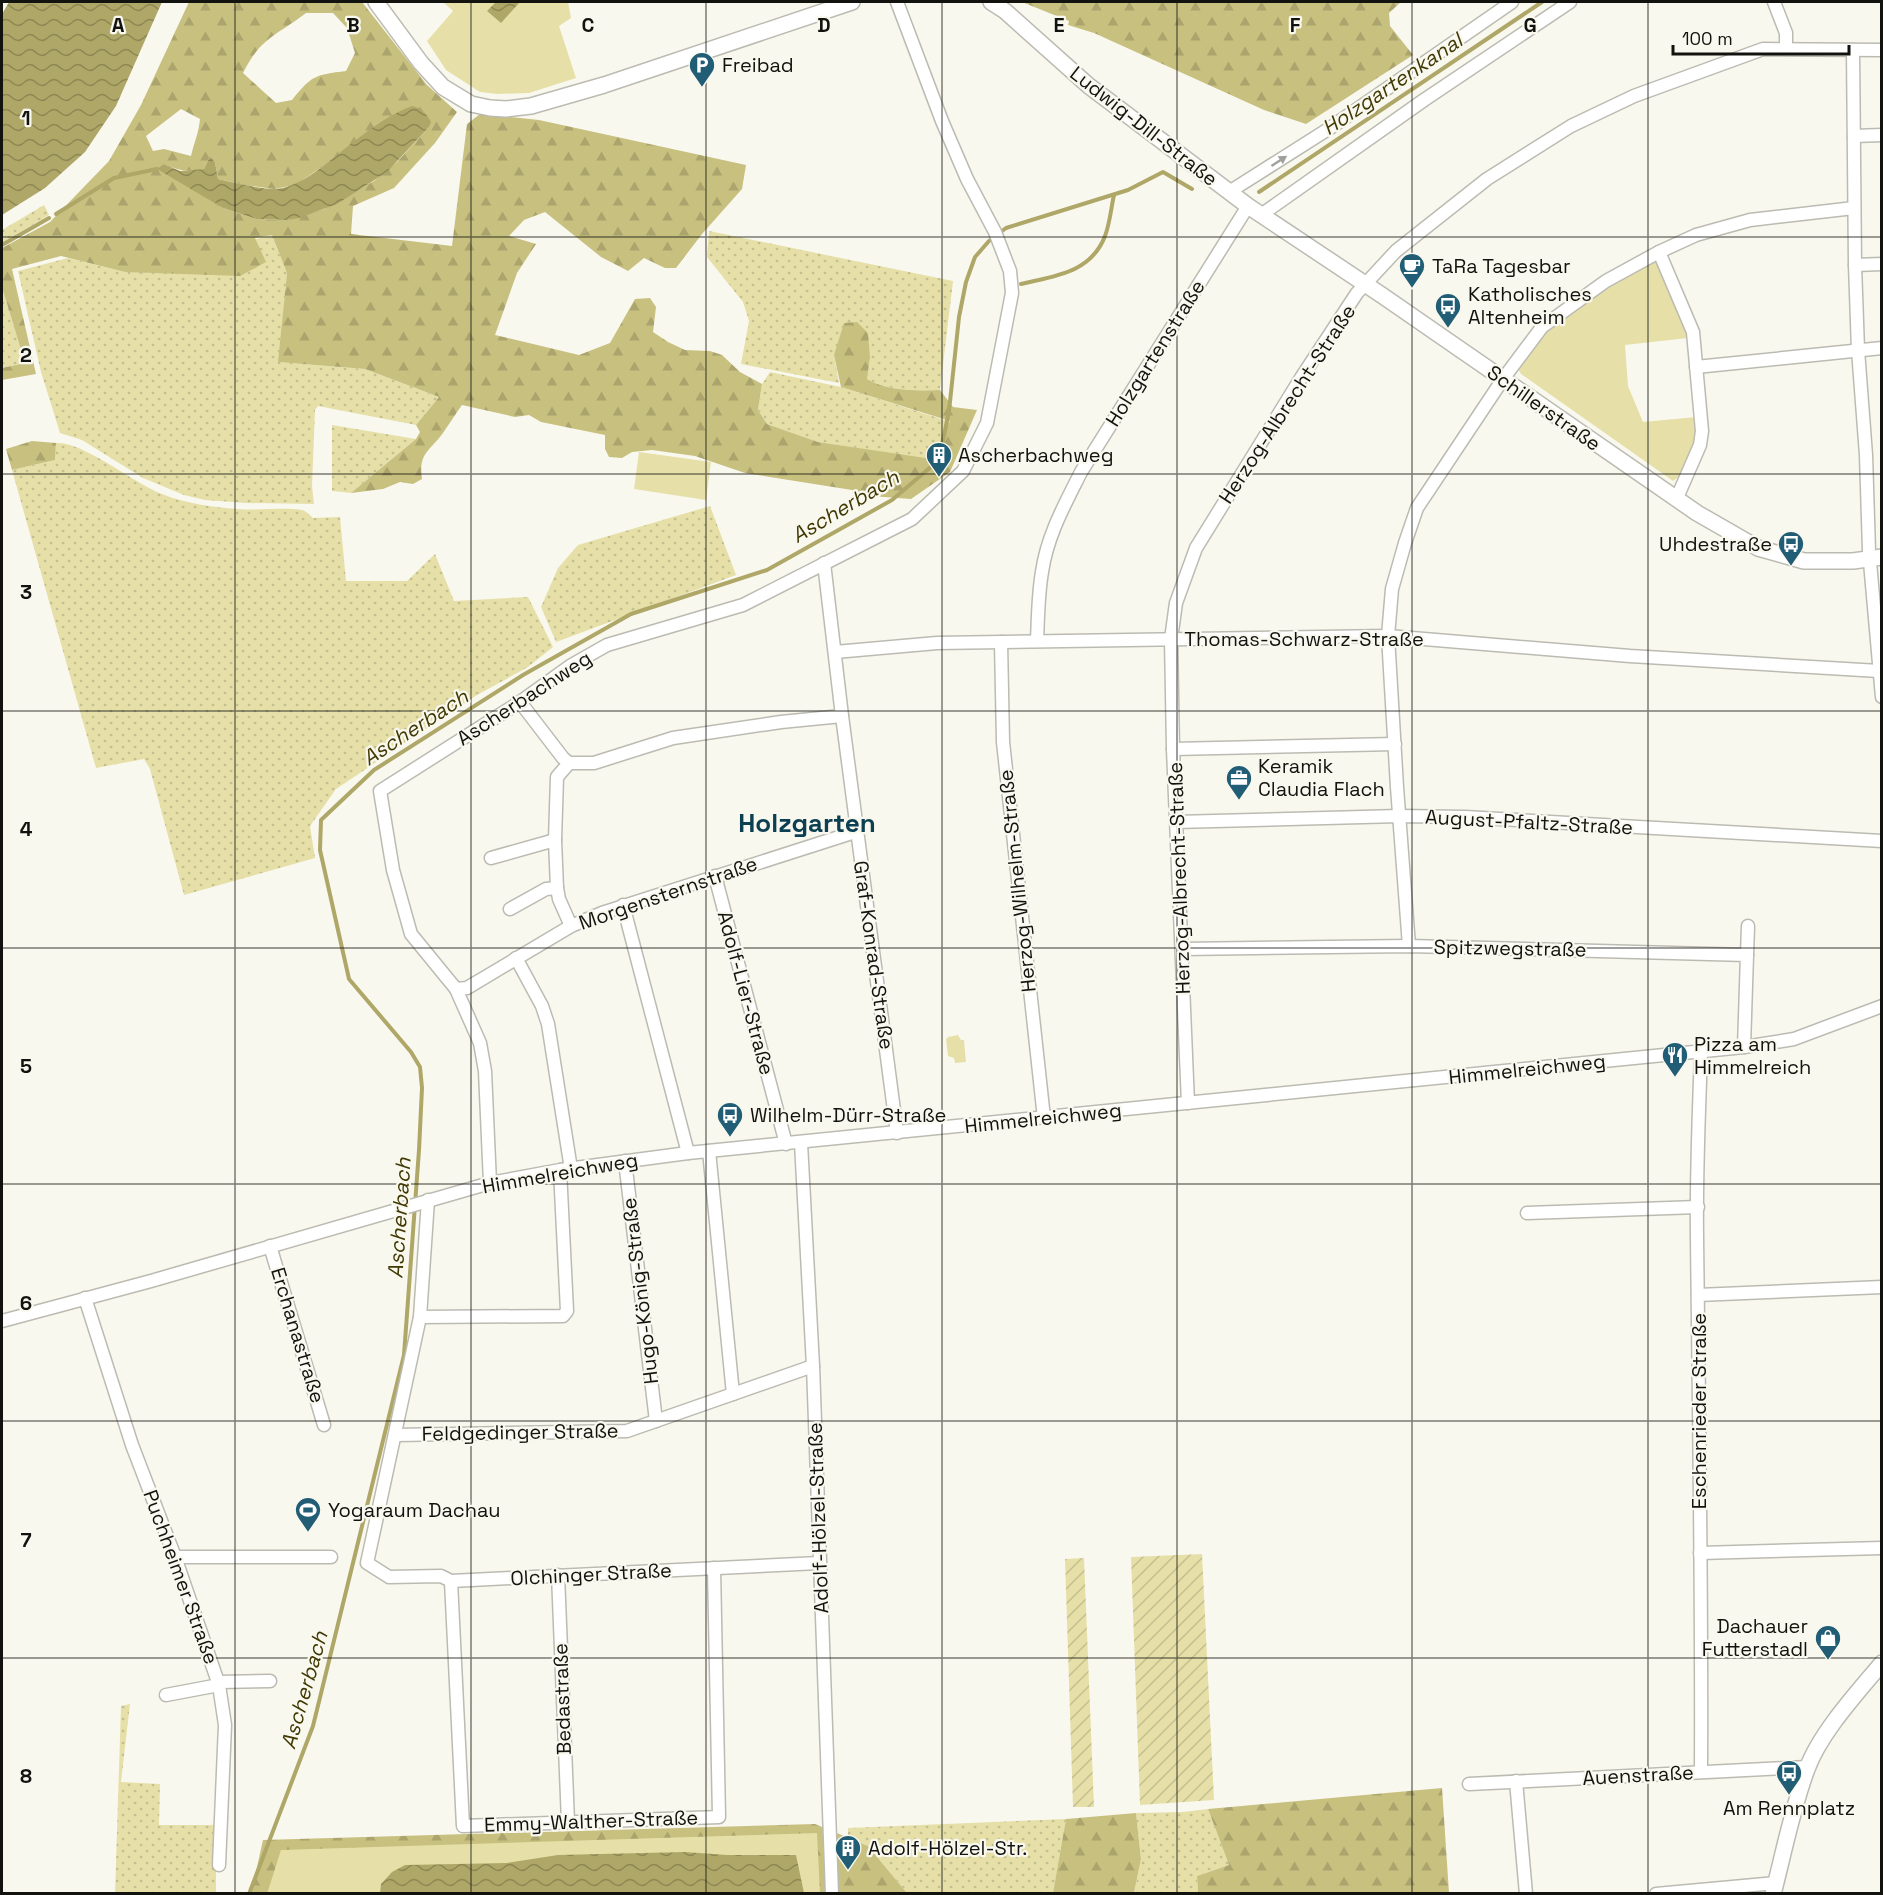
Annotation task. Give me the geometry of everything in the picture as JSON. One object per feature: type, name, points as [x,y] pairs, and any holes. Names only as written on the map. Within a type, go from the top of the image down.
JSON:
[{"type":"street","points":[[376,2],[425,69],[443,87],[471,104],[506,109],[531,106],[604,85],[852,2]]},
{"type":"street","name":"Ascherbachweg","points":[[456,989],[411,934],[393,870],[380,791],[520,702],[570,666],[607,645],[743,604],[912,519],[963,471],[987,423],[1012,293],[1010,271],[997,237],[967,179],[942,121],[897,2]]},
{"type":"street","name":"Ludwig-Dill-Straße","points":[[991,2],[1005,11],[1089,86],[1229,192],[1330,128],[1512,2]]},
{"type":"street","points":[[1254,210],[1570,2]]},
{"type":"street","points":[[1774,2],[1786,33],[1786,48]]},
{"type":"street","name":"Herzog-Albrecht-Straße","points":[[1188,1103],[1173,749],[1171,639],[1177,598],[1193,553],[1301,378],[1365,284],[1396,251],[1486,179],[1571,126],[1634,96],[1763,49],[1881,50]]},
{"type":"street","points":[[1853,50],[1858,350],[1876,558],[1881,697]]},
{"type":"street","points":[[1854,136],[1881,135]]},
{"type":"street","name":"Schillerstraße","points":[[1229,192],[1676,500],[1737,538],[1758,548],[1804,561],[1876,558]]},
{"type":"street","points":[[1409,946],[1388,636],[1392,590],[1417,508],[1503,379],[1542,327],[1605,281],[1696,235],[1750,220],[1854,208]]},
{"type":"street","name":"Holzgartenstraße","points":[[1037,641],[1042,570],[1047,547],[1081,472],[1254,210]]},
{"type":"street","points":[[1659,252],[1693,332],[1702,431],[1700,445],[1676,500]]},
{"type":"street","points":[[1855,265],[1881,264]]},
{"type":"street","points":[[1696,367],[1881,348]]},
{"type":"street","name":"Graf-Konrad-Straße","points":[[824,563],[897,1133]]},
{"type":"street","name":"Thomas-Schwarz-Straße","points":[[835,652],[938,643],[1388,636],[1880,678]]},
{"type":"street","name":"Herzog-Wilhelm-Straße","points":[[1001,642],[1003,742],[1044,1118]]},
{"type":"street","points":[[520,702],[569,763],[594,763],[673,738],[764,724],[842,716]]},
{"type":"street","points":[[1173,749],[1395,744]]},
{"type":"street","points":[[569,763],[557,777],[555,840],[559,899],[571,926]]},
{"type":"street","name":"August-Pfaltz-Straße","points":[[1176,822],[1399,816],[1465,817],[1881,841]]},
{"type":"street","name":"Morgensternstraße","points":[[456,989],[467,988],[571,926],[623,905],[858,831]]},
{"type":"street","points":[[491,858],[555,840]]},
{"type":"street","name":"Adolf-Lier-Straße","points":[[715,876],[786,1144]]},
{"type":"street","points":[[510,909],[546,889],[557,888]]},
{"type":"street","points":[[623,905],[688,1154]]},
{"type":"street","points":[[1744,1047],[1748,926]]},
{"type":"street","name":"Spitzwegstraße","points":[[1182,949],[1409,946],[1747,955]]},
{"type":"street","points":[[420,1317],[563,1316],[567,1311],[566,1170],[548,1024],[542,1006],[516,958]]},
{"type":"street","points":[[456,989],[480,1043],[485,1071],[490,1183]]},
{"type":"street","name":"Himmelreichweg","points":[[2,1321],[151,1281],[490,1183],[566,1170],[709,1151],[1744,1047],[1794,1039],[1881,1006]]},
{"type":"street","name":"Eschenrieder Straße","points":[[1701,1051],[1698,1207],[1702,1615],[1701,1771]]},
{"type":"street","name":"Adolf-Hölzel-Straße","points":[[801,1143],[813,1366],[832,1893]]},
{"type":"street","points":[[709,1151],[733,1394]]},
{"type":"street","name":"Hugo-König-Straße","points":[[625,1161],[656,1421]]},
{"type":"street","points":[[396,1435],[420,1317],[425,1201]]},
{"type":"street","points":[[1527,1213],[1698,1207]]},
{"type":"street","name":"Erchanastraße","points":[[270,1246],[324,1425]]},
{"type":"street","points":[[1698,1295],[1881,1287]]},
{"type":"street","name":"Puchheimer Straße","points":[[85,1298],[132,1445],[175,1557],[219,1683],[225,1725],[219,1865]]},
{"type":"street","name":"Feldgedinger Straße","points":[[396,1435],[627,1431],[813,1366]]},
{"type":"street","name":"Olchinger Straße","points":[[396,1435],[367,1563],[389,1577],[441,1576],[451,1581],[819,1563]]},
{"type":"street","points":[[1700,1553],[1881,1548]]},
{"type":"street","points":[[175,1557],[331,1557]]},
{"type":"street","name":"Emmy-Walther-Straße","points":[[451,1581],[462,1826],[719,1817],[714,1568]]},
{"type":"street","name":"Bedastraße","points":[[558,1575],[568,1822]]},
{"type":"street","points":[[1656,1893],[1774,1888],[1808,1767],[1823,1739],[1881,1663]]},
{"type":"street","points":[[166,1695],[219,1683],[270,1681]]},
{"type":"street","name":"Auenstraße","points":[[1469,1784],[1808,1767]]},
{"type":"street","points":[[1516,1781],[1526,1893]]},
{"type":"shaded area","points":[[443,2],[568,2],[571,18],[559,26],[576,78],[529,93],[480,92],[446,70],[427,41],[453,11]]},
{"type":"shaded area","points":[[44,205],[49,215],[2,243],[2,230]]},
{"type":"shaded area","points":[[709,231],[953,281],[940,390],[902,389],[875,383],[867,379],[870,358],[834,355],[839,383],[741,364],[749,321],[743,302],[707,257]]},
{"type":"shaded area","points":[[272,235],[287,273],[279,362],[365,369],[439,397],[416,425],[318,406],[315,410],[312,486],[314,504],[246,503],[205,500],[184,495],[143,478],[82,440],[60,433],[41,372],[18,271],[68,258],[125,272]]},
{"type":"shaded area","points":[[1652,260],[1659,263],[1688,338],[1625,345],[1628,386],[1643,422],[1696,417],[1695,434],[1688,461],[1673,481],[1521,374],[1517,367],[1546,333],[1608,287]]},
{"type":"shaded area","points":[[2,286],[25,363],[2,368]]},
{"type":"shaded area","points":[[770,372],[841,387],[951,422],[932,460],[818,442],[767,424],[758,410],[762,384]]},
{"type":"shaded area","points":[[332,425],[416,439],[351,493],[332,491]]},
{"type":"shaded area","points":[[56,443],[67,444],[94,455],[150,489],[181,500],[238,509],[302,510],[313,518],[340,517],[346,581],[407,581],[435,554],[454,601],[528,597],[553,647],[528,667],[477,695],[336,789],[310,826],[315,858],[184,895],[150,769],[144,759],[96,768],[12,470],[55,460]]},
{"type":"shaded area","points":[[639,452],[711,462],[706,500],[634,489]]},
{"type":"shaded area","points":[[710,506],[736,575],[556,642],[541,607],[558,568],[578,545]]},
{"type":"shaded area","points":[[958,1035],[961,1040],[964,1040],[966,1062],[955,1063],[954,1058],[948,1056],[946,1039]]},
{"type":"shaded area","points":[[1202,1554],[1214,1800],[1140,1805],[1131,1557]]},
{"type":"shaded area","points":[[1084,1558],[1094,1807],[1073,1807],[1065,1559]]},
{"type":"shaded area","points":[[130,1704],[121,1782],[160,1784],[159,1825],[216,1825],[216,1893],[115,1894],[121,1706]]},
{"type":"shaded area","points":[[1208,1809],[1229,1865],[1197,1876],[1198,1893],[1134,1894],[1141,1859],[1136,1813]]},
{"type":"shaded area","points":[[1066,1819],[1053,1894],[907,1893],[868,1846],[848,1837],[848,1828]]},
{"type":"shaded area","points":[[817,1833],[820,1893],[267,1894],[281,1850]]},
{"type":"green space","points":[[189,2],[362,2],[427,85],[457,112],[435,143],[394,188],[353,206],[351,234],[452,246],[467,124],[480,114],[539,120],[746,165],[742,189],[702,234],[676,268],[665,268],[644,258],[628,271],[601,257],[545,212],[524,220],[509,236],[536,244],[517,273],[495,335],[579,355],[610,343],[635,299],[650,298],[656,307],[653,332],[685,350],[710,351],[722,355],[740,372],[762,384],[758,410],[767,424],[818,442],[932,459],[950,421],[841,387],[834,355],[844,323],[857,322],[868,333],[870,358],[867,379],[893,388],[940,390],[953,407],[977,410],[950,472],[911,499],[871,496],[852,490],[745,473],[695,456],[652,450],[632,452],[622,458],[609,457],[605,449],[605,435],[541,422],[529,415],[515,417],[462,405],[423,458],[422,479],[413,484],[400,482],[383,489],[351,493],[416,439],[420,432],[416,425],[439,397],[365,369],[278,362],[287,273],[272,235],[255,238],[266,262],[240,276],[125,272],[61,256],[12,269],[36,374],[2,380],[2,368],[25,363],[2,287],[2,248],[50,222],[109,161],[141,105]],"holes":[[[306,13],[333,13],[347,28],[355,53],[346,71],[321,75],[305,85],[292,100],[276,103],[243,73],[263,44]],[[181,109],[200,119],[191,156],[164,149],[153,151],[146,136]],[[429,127],[397,162],[374,181],[324,209],[287,220],[256,219],[223,208],[164,164],[184,170],[204,169],[210,156],[215,162],[218,179],[274,189],[295,185],[334,159],[370,130]]]},
{"type":"green space","points":[[1022,2],[1401,2],[1389,13],[1390,26],[1413,55],[1306,124],[1264,110],[1094,33],[1068,25],[1069,21]]},
{"type":"green space","points":[[32,441],[56,443],[55,460],[12,470],[6,449]]},
{"type":"green space","points":[[1442,1788],[1449,1893],[1198,1893],[1197,1876],[1229,1865],[1208,1809]]},
{"type":"green space","points":[[1136,1813],[1141,1859],[1134,1893],[1053,1893],[1066,1819]]},
{"type":"green space","points":[[815,1824],[868,1846],[907,1893],[251,1894],[263,1840]]},
{"type":"water","points":[[9,2],[162,2],[116,106],[85,152],[45,188],[2,215],[2,14]]},
{"type":"water","points":[[496,2],[520,2],[501,23],[487,11]]},
{"type":"water","points":[[412,106],[423,111],[431,122],[429,127],[387,172],[337,204],[299,218],[256,219],[223,208],[157,169],[164,164],[180,171],[204,169],[210,156],[215,162],[218,179],[259,188],[284,188],[305,179],[373,127]]},
{"type":"water","points":[[685,1852],[727,1855],[796,1855],[804,1893],[380,1893],[381,1884],[392,1872],[405,1865],[507,1863],[558,1855]]},
{"type":"waterway","name":"Holzgartenkanal","points":[[1259,192],[1542,2]]},
{"type":"waterway","points":[[56,214],[114,178],[157,169]]},
{"type":"waterway","name":"Ascherbach","points":[[249,1894],[313,1726],[404,1355],[419,1150],[422,1088],[420,1067],[411,1052],[349,979],[320,850],[321,820],[374,770],[523,675],[631,614],[767,570],[892,500],[939,460],[949,411],[959,317],[966,282],[975,257],[989,241],[1006,228],[1128,190],[1163,172],[1192,189]]},
{"type":"waterway","points":[[1021,284],[1070,271],[1091,258],[1105,236],[1114,195]]},
{"type":"waterway","points":[[2,245],[49,218]]},
{"type":"place","name":"Freibad","points":[[702,88]]},
{"type":"place","name":"TaRa Tagesbar","points":[[1412,289]]},
{"type":"place","name":"Katholisches Altenheim","points":[[1448,329]]},
{"type":"place","name":"Ascherbachweg","points":[[939,478]]},
{"type":"place","name":"Uhdestraße","points":[[1791,567]]},
{"type":"place","name":"Keramik Claudia Flach","points":[[1239,801]]},
{"type":"place","name":"Pizza am Himmelreich","points":[[1675,1078]]},
{"type":"place","name":"Wilhelm-Dürr-Straße","points":[[730,1138]]},
{"type":"place","name":"Yogaraum Dachau","points":[[308,1533]]},
{"type":"place","name":"Dachauer Futterstadl","points":[[1828,1661]]},
{"type":"place","name":"Am Rennplatz","points":[[1789,1796]]},
{"type":"place","name":"Adolf-Hölzel-Str.","points":[[848,1871]]},
{"type":"district","name":"Holzgarten","points":[[807,823]]}]
